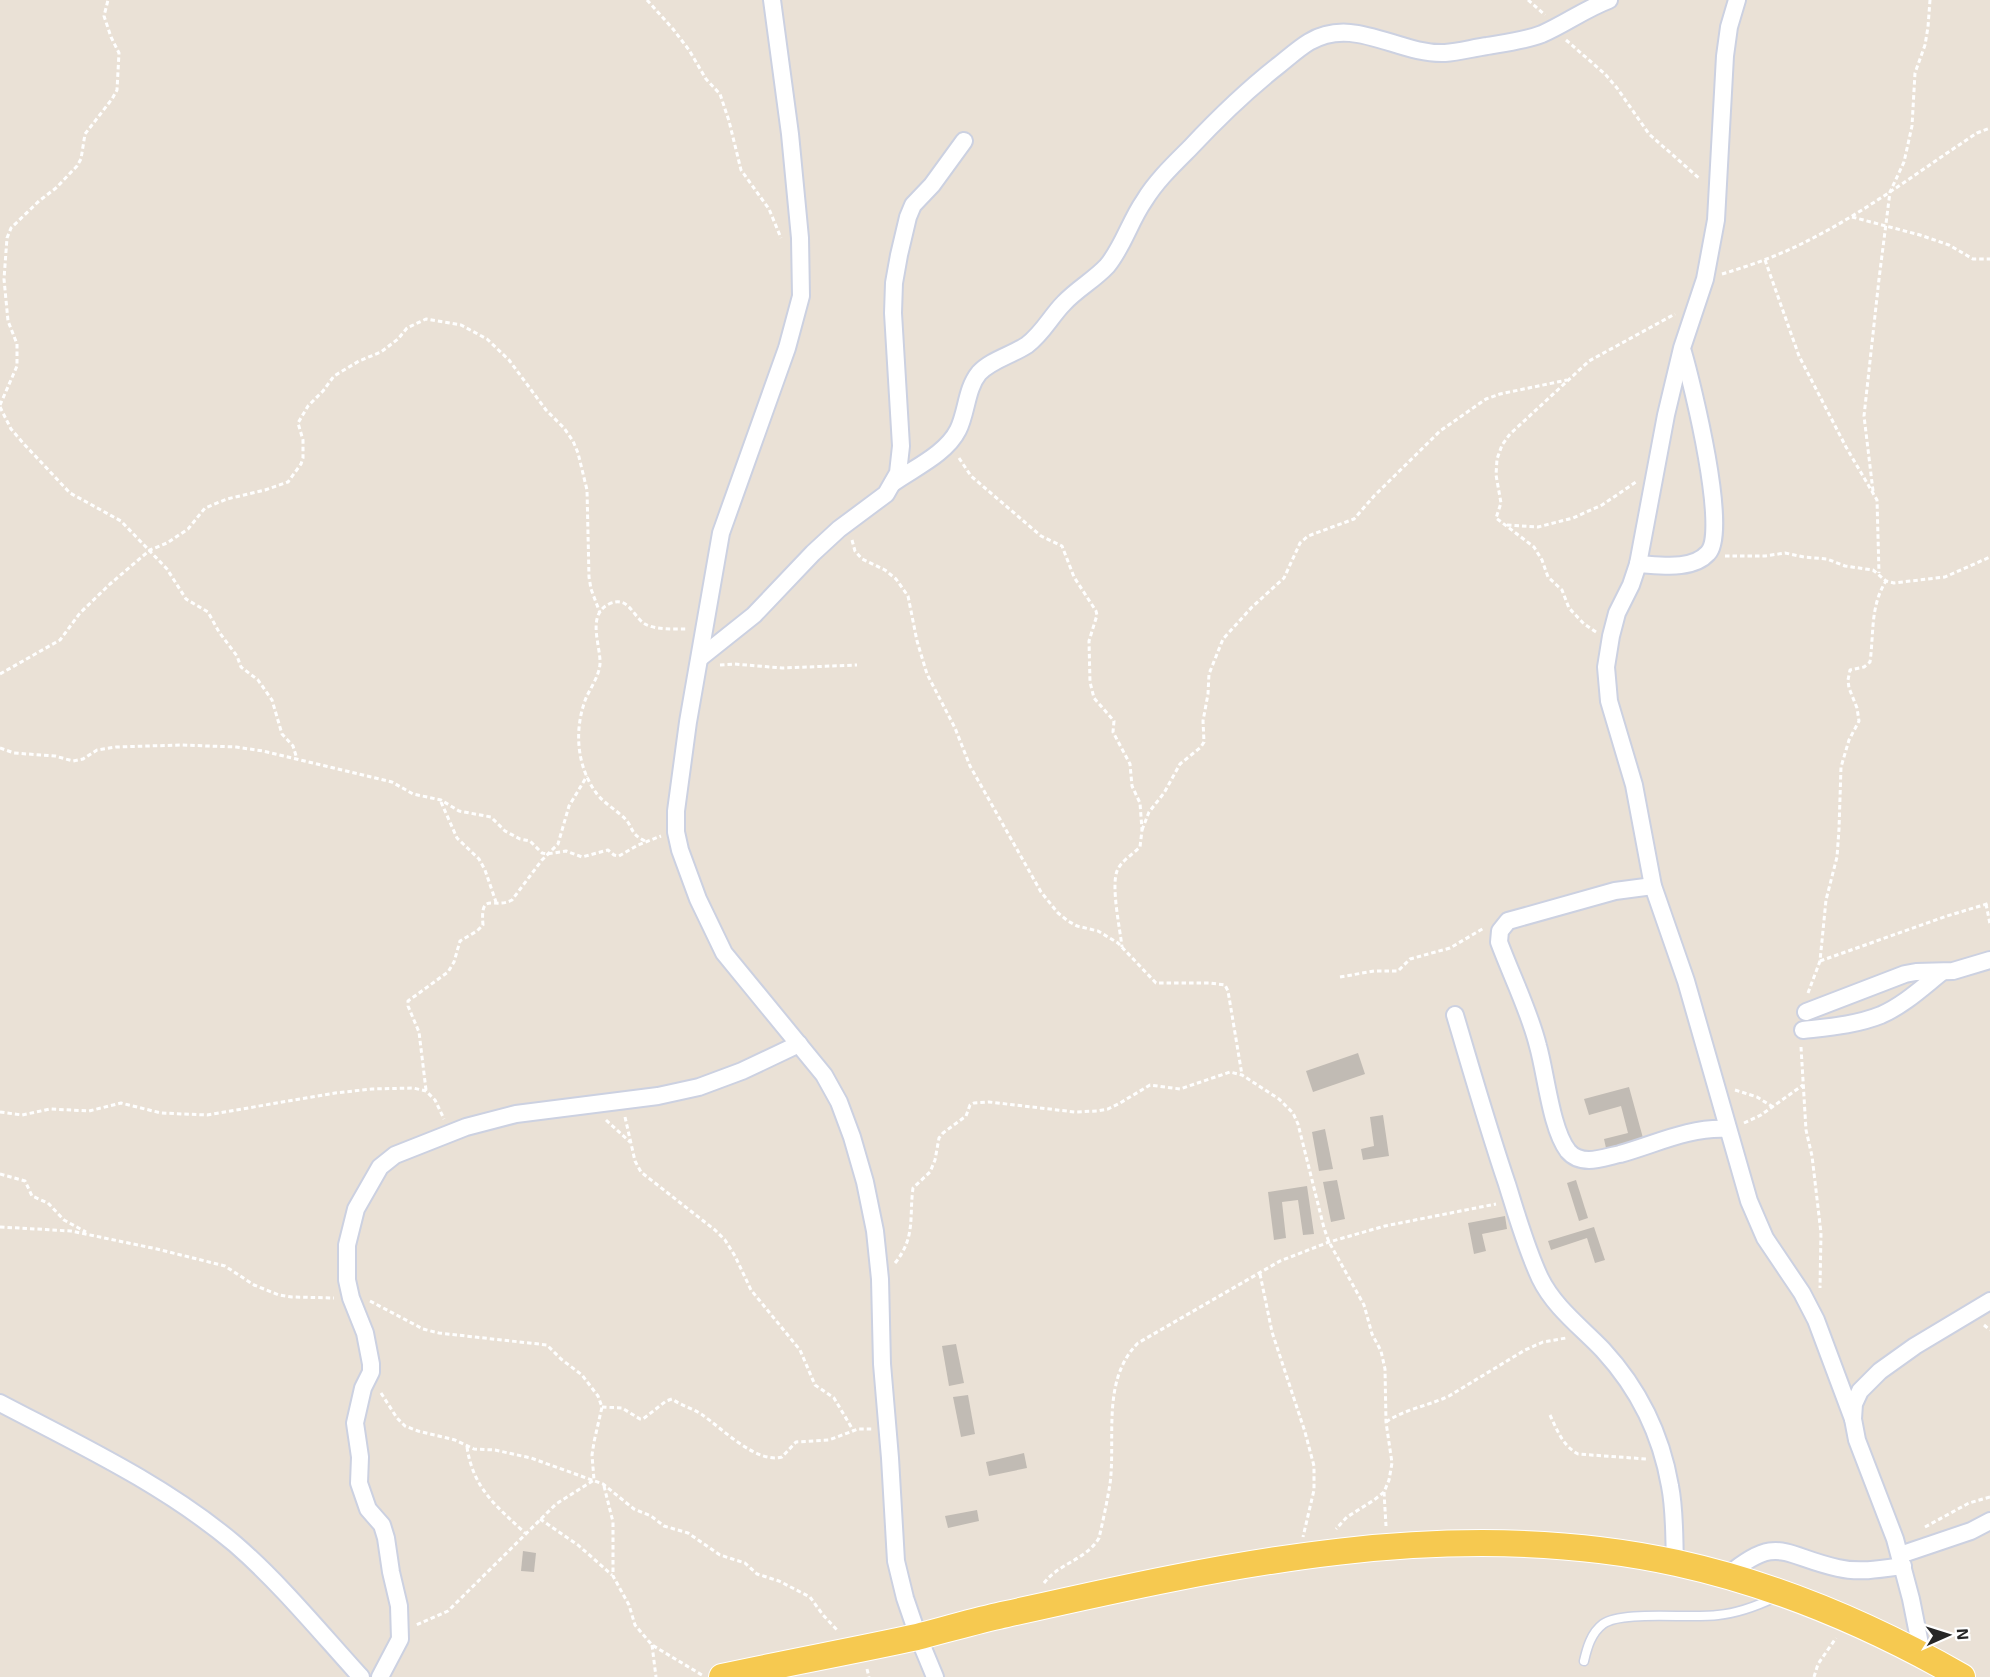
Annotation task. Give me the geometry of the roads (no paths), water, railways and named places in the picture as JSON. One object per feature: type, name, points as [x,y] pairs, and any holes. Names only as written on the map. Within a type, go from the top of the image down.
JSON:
[{"type":"main road","points":[[722,1677],[1176,1578],[1313,1555],[1388,1546],[1454,1542],[1603,1551],[1675,1563],[1727,1576],[1782,1593],[1848,1619],[1923,1654],[1962,1677]]},
{"type":"street","points":[[772,0],[790,134],[800,238],[801,296],[787,348],[720,533],[676,810],[676,832],[680,850],[698,899],[724,953],[824,1075],[852,1137],[865,1182],[875,1231],[880,1279],[882,1364],[896,1561],[905,1598],[935,1677]]},
{"type":"street","points":[[893,483],[941,450],[958,430],[977,375],[1037,337],[1066,301],[1108,264],[1144,200],[1162,177],[1254,84],[1309,42],[1329,33],[1347,32],[1363,34],[1414,50],[1446,53],[1530,38],[1609,0]]},
{"type":"street","points":[[1737,0],[1729,27],[1725,56],[1716,220],[1705,279],[1695,303],[1682,348],[1656,466],[1638,564],[1631,585],[1617,613],[1611,636],[1606,668],[1609,701],[1634,785],[1653,886],[1686,981],[1749,1201],[1765,1238],[1802,1293],[1816,1320],[1853,1419],[1857,1440],[1903,1558],[1923,1654]]},
{"type":"street","points":[[699,664],[754,615],[820,547],[886,494],[893,483],[900,462],[901,446],[893,313],[894,283],[899,255],[913,205],[932,185],[964,141]]},
{"type":"street","points":[[1638,564],[1679,565],[1697,561],[1709,553],[1713,544],[1714,531],[1707,453],[1701,417],[1682,348]]},
{"type":"street","points":[[1653,886],[1614,891],[1508,921],[1500,931],[1499,942],[1529,1016],[1554,1117],[1569,1152],[1577,1158],[1589,1160],[1635,1150],[1698,1129],[1727,1129]]},
{"type":"street","points":[[1806,1012],[1905,974],[1965,969],[1990,960]]},
{"type":"street","points":[[1803,1030],[1859,1023],[1882,1014],[1912,996],[1942,972]]},
{"type":"street","points":[[1455,1015],[1512,1201],[1541,1280],[1556,1304],[1621,1370],[1640,1398],[1658,1436],[1671,1487],[1675,1563]]},
{"type":"street","points":[[380,1677],[397,1646],[401,1632],[399,1606],[386,1538],[382,1525],[368,1509],[358,1483],[360,1458],[355,1423],[363,1388],[371,1372],[365,1333],[351,1298],[347,1280],[347,1245],[356,1209],[380,1167],[395,1155],[466,1127],[516,1114],[658,1096],[699,1087],[742,1071],[799,1044]]},
{"type":"street","points":[[1853,1419],[1854,1404],[1860,1391],[1880,1371],[1915,1346],[1990,1301]]},
{"type":"street","points":[[0,1403],[118,1465],[200,1518],[235,1544],[280,1587],[361,1677]]},
{"type":"street","points":[[1727,1576],[1750,1557],[1770,1550],[1783,1551],[1839,1569],[1857,1570],[1903,1558],[1990,1521]]},
{"type":"lane","points":[[1584,1661],[1594,1634],[1601,1625],[1610,1620],[1628,1617],[1716,1616],[1746,1610],[1782,1593]]}]
